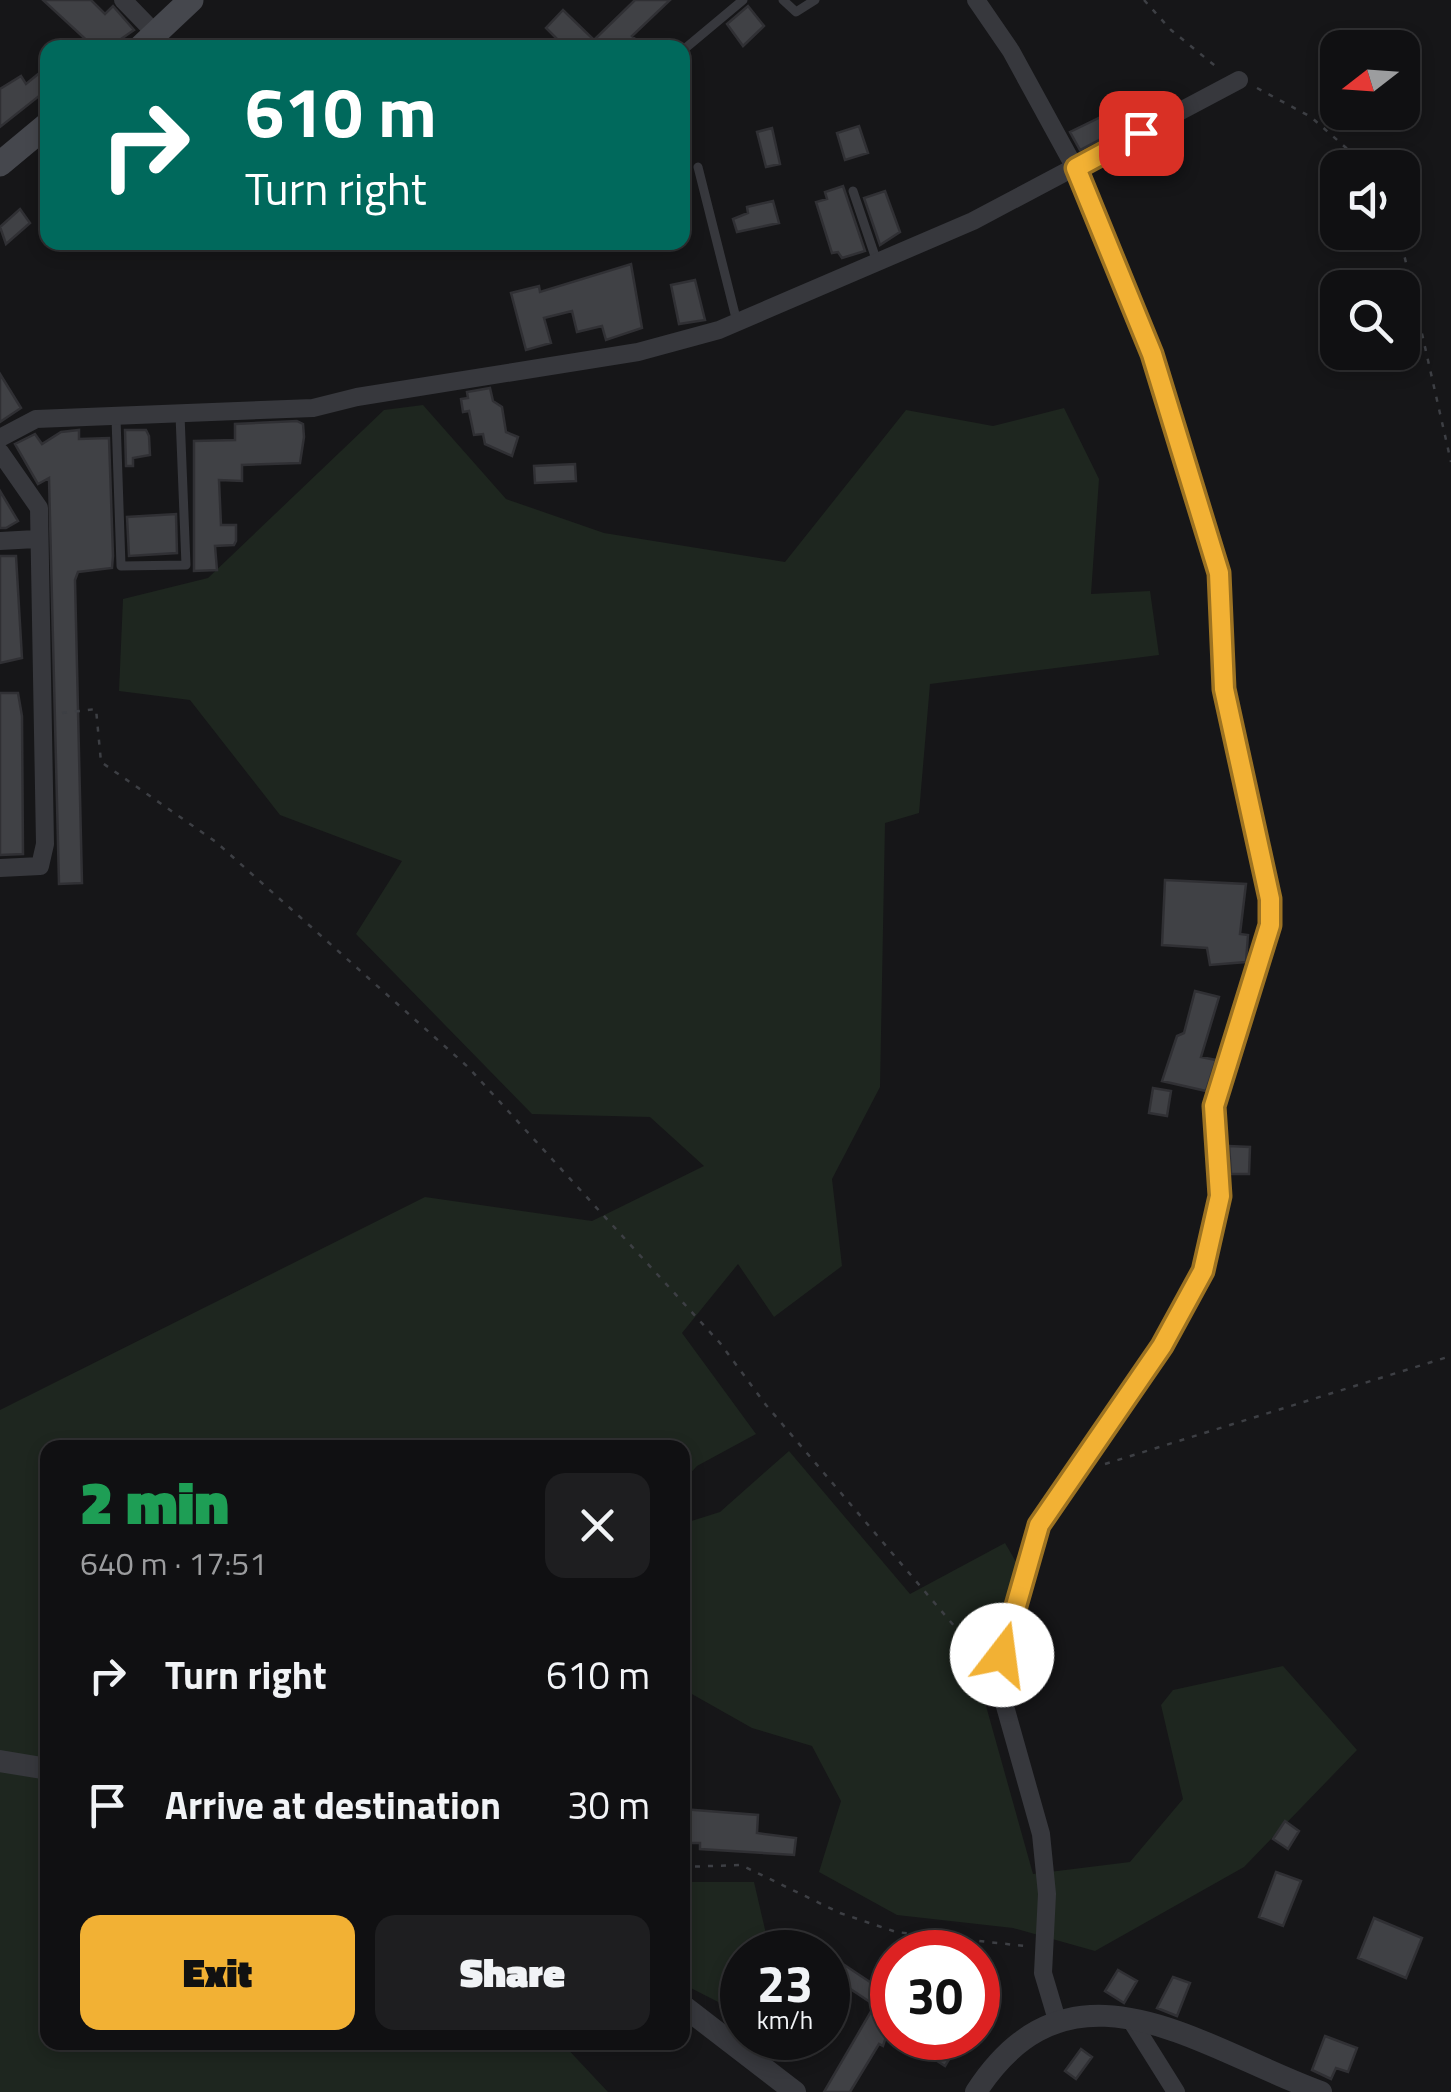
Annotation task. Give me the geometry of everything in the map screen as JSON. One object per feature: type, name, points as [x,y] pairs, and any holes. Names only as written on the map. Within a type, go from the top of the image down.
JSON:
[{"type":"main road","points":[[149,40],[192,0]]},
{"type":"main road","points":[[0,164],[40,131]]},
{"type":"street","points":[[124,0],[147,40]]},
{"type":"street","points":[[976,0],[1011,51],[1076,168],[1152,354],[1219,573],[1224,689],[1270,899],[1267,944],[1214,1106],[1220,1196],[1203,1271],[1162,1346],[1039,1525],[997,1678],[1041,1834],[1047,1894],[1043,1973],[1056,2020]]},
{"type":"street","points":[[0,438],[36,419],[314,408],[357,397],[638,352],[737,322],[878,264],[1076,168],[1239,80]]},
{"type":"street","points":[[0,452],[38,508],[45,844],[40,866],[0,868]]},
{"type":"street","points":[[0,541],[36,540]]},
{"type":"street","points":[[0,1761],[40,1768]]},
{"type":"street","points":[[690,2011],[795,2092]]},
{"type":"street","points":[[976,2092],[1016,2042],[1056,2020],[1099,2014],[1172,2026],[1321,2092]]},
{"type":"street","points":[[1129,2016],[1176,2092]]},
{"type":"lane","points":[[690,43],[743,0]]},
{"type":"lane","points":[[784,0],[796,12],[815,0]]},
{"type":"lane","points":[[698,167],[737,322]]},
{"type":"lane","points":[[853,192],[878,264]]},
{"type":"lane","points":[[116,418],[121,566],[186,566],[180,415]]},
{"type":"path","points":[[1144,0],[1171,30],[1239,80],[1311,118],[1348,150]]},
{"type":"path","points":[[1402,250],[1451,462]]},
{"type":"path","points":[[42,715],[96,709],[101,762],[216,842],[468,1067],[720,1343],[766,1405],[997,1678]]},
{"type":"path","points":[[1070,1475],[1451,1356]]},
{"type":"path","points":[[690,1867],[741,1865],[840,1913],[896,1932],[1042,1948]]},
{"type":"shaded area","points":[[423,405],[506,499],[604,533],[785,562],[906,410],[993,426],[1064,408],[1099,479],[1091,594],[1150,591],[1159,655],[930,684],[919,813],[885,823],[880,1087],[832,1179],[842,1266],[774,1317],[738,1264],[682,1333],[756,1434],[690,1474],[690,1440],[40,1440],[40,2050],[569,2050],[608,2092],[0,2092],[0,1410],[425,1197],[592,1221],[704,1166],[650,1117],[532,1114],[356,934],[402,861],[280,815],[190,700],[119,691],[123,599],[208,578],[384,410]]},
{"type":"shaded area","points":[[789,1451],[910,1594],[1005,1543],[1019,1567],[981,1688],[1033,1874],[1130,1862],[1183,1799],[1161,1705],[1173,1690],[1283,1666],[1357,1750],[1244,1867],[1095,1951],[1013,1928],[897,1915],[819,1872],[841,1801],[812,1746],[752,1728],[690,1693],[690,1521],[720,1512]]},
{"type":"shaded area","points":[[690,1882],[754,1882],[765,1930],[720,1930],[720,2003],[690,1988]]},
{"type":"building","points":[[43,0],[91,0],[105,14],[113,6],[134,30],[120,40],[86,40]]},
{"type":"building","points":[[635,0],[670,0],[632,36],[636,40],[594,40]]},
{"type":"building","points":[[748,6],[764,26],[743,46],[727,24]]},
{"type":"building","points":[[563,10],[594,40],[558,40],[546,28]]},
{"type":"building","points":[[40,73],[40,95],[0,127],[0,89],[21,76],[26,84]]},
{"type":"building","points":[[1144,96],[1152,112],[1080,150],[1070,132]]},
{"type":"building","points":[[859,126],[868,153],[845,160],[837,133]]},
{"type":"building","points":[[772,128],[780,164],[766,167],[757,132]]},
{"type":"building","points":[[843,186],[865,251],[842,258],[838,252],[832,253],[816,202],[827,199],[825,192]]},
{"type":"building","points":[[885,191],[900,232],[880,245],[864,198]]},
{"type":"building","points":[[773,201],[779,223],[737,232],[733,219],[748,213],[747,207]]},
{"type":"building","points":[[20,209],[30,223],[6,244],[0,227]]},
{"type":"building","points":[[631,264],[642,328],[606,340],[602,326],[577,332],[572,311],[544,318],[551,343],[526,350],[511,293],[539,286],[540,292]]},
{"type":"building","points":[[695,280],[705,320],[679,324],[671,285]]},
{"type":"building","points":[[0,374],[21,408],[0,422]]},
{"type":"building","points":[[490,388],[493,401],[502,407],[506,432],[518,437],[512,456],[485,444],[483,434],[474,435],[469,411],[463,412],[461,399],[468,398],[467,392]]},
{"type":"building","points":[[235,424],[303,424],[304,437],[300,463],[242,465],[242,481],[219,480],[221,525],[236,525],[236,541],[234,545],[215,546],[217,570],[194,571],[194,441],[235,440]]},
{"type":"building","points":[[79,430],[79,439],[109,438],[113,556],[112,568],[78,572],[75,580],[82,883],[59,884],[49,478],[38,484],[15,444],[35,434],[42,444],[61,432]]},
{"type":"building","points":[[125,430],[146,430],[149,436],[150,455],[133,458],[133,466],[126,466]]},
{"type":"building","points":[[575,464],[576,481],[535,483],[534,466]]},
{"type":"building","points":[[0,491],[18,521],[6,528],[0,528]]},
{"type":"building","points":[[176,514],[177,553],[129,556],[127,517]]},
{"type":"building","points":[[0,556],[16,556],[22,658],[0,663]]},
{"type":"building","points":[[0,693],[18,693],[22,716],[23,854],[0,855]]},
{"type":"building","points":[[1165,880],[1246,884],[1240,934],[1248,935],[1246,962],[1210,965],[1207,948],[1162,945]]},
{"type":"building","points":[[1195,991],[1219,997],[1201,1057],[1216,1060],[1206,1091],[1162,1081],[1177,1036],[1184,1033]]},
{"type":"building","points":[[1153,1088],[1171,1091],[1167,1116],[1149,1113]]},
{"type":"building","points":[[1229,1146],[1250,1147],[1249,1174],[1231,1174]]},
{"type":"building","points":[[690,1810],[758,1815],[757,1833],[796,1838],[794,1855],[700,1849],[700,1843],[690,1843]]},
{"type":"building","points":[[1285,1821],[1299,1831],[1288,1849],[1273,1839]]},
{"type":"building","points":[[1276,1872],[1301,1881],[1283,1926],[1259,1917]]},
{"type":"building","points":[[1374,1918],[1422,1938],[1406,1978],[1358,1958]]},
{"type":"building","points":[[850,1969],[870,1982],[870,2002],[850,1989]]},
{"type":"building","points":[[1118,1970],[1137,1981],[1124,2003],[1105,1991]]},
{"type":"building","points":[[1173,1977],[1190,1983],[1177,2016],[1157,2008]]},
{"type":"building","points":[[870,2013],[870,2059],[850,2092],[824,2092],[843,2060],[850,2060],[850,2047]]},
{"type":"building","points":[[1325,2036],[1357,2048],[1348,2072],[1336,2068],[1331,2079],[1312,2070]]},
{"type":"building","points":[[1081,2049],[1092,2057],[1076,2079],[1065,2071]]},
{"type":"route","points":[[1002,1655],[1039,1525],[1162,1346],[1203,1271],[1220,1196],[1214,1106],[1237,1042],[1270,925],[1270,899],[1224,689],[1219,573],[1152,354],[1076,168],[1141,133]]}]
